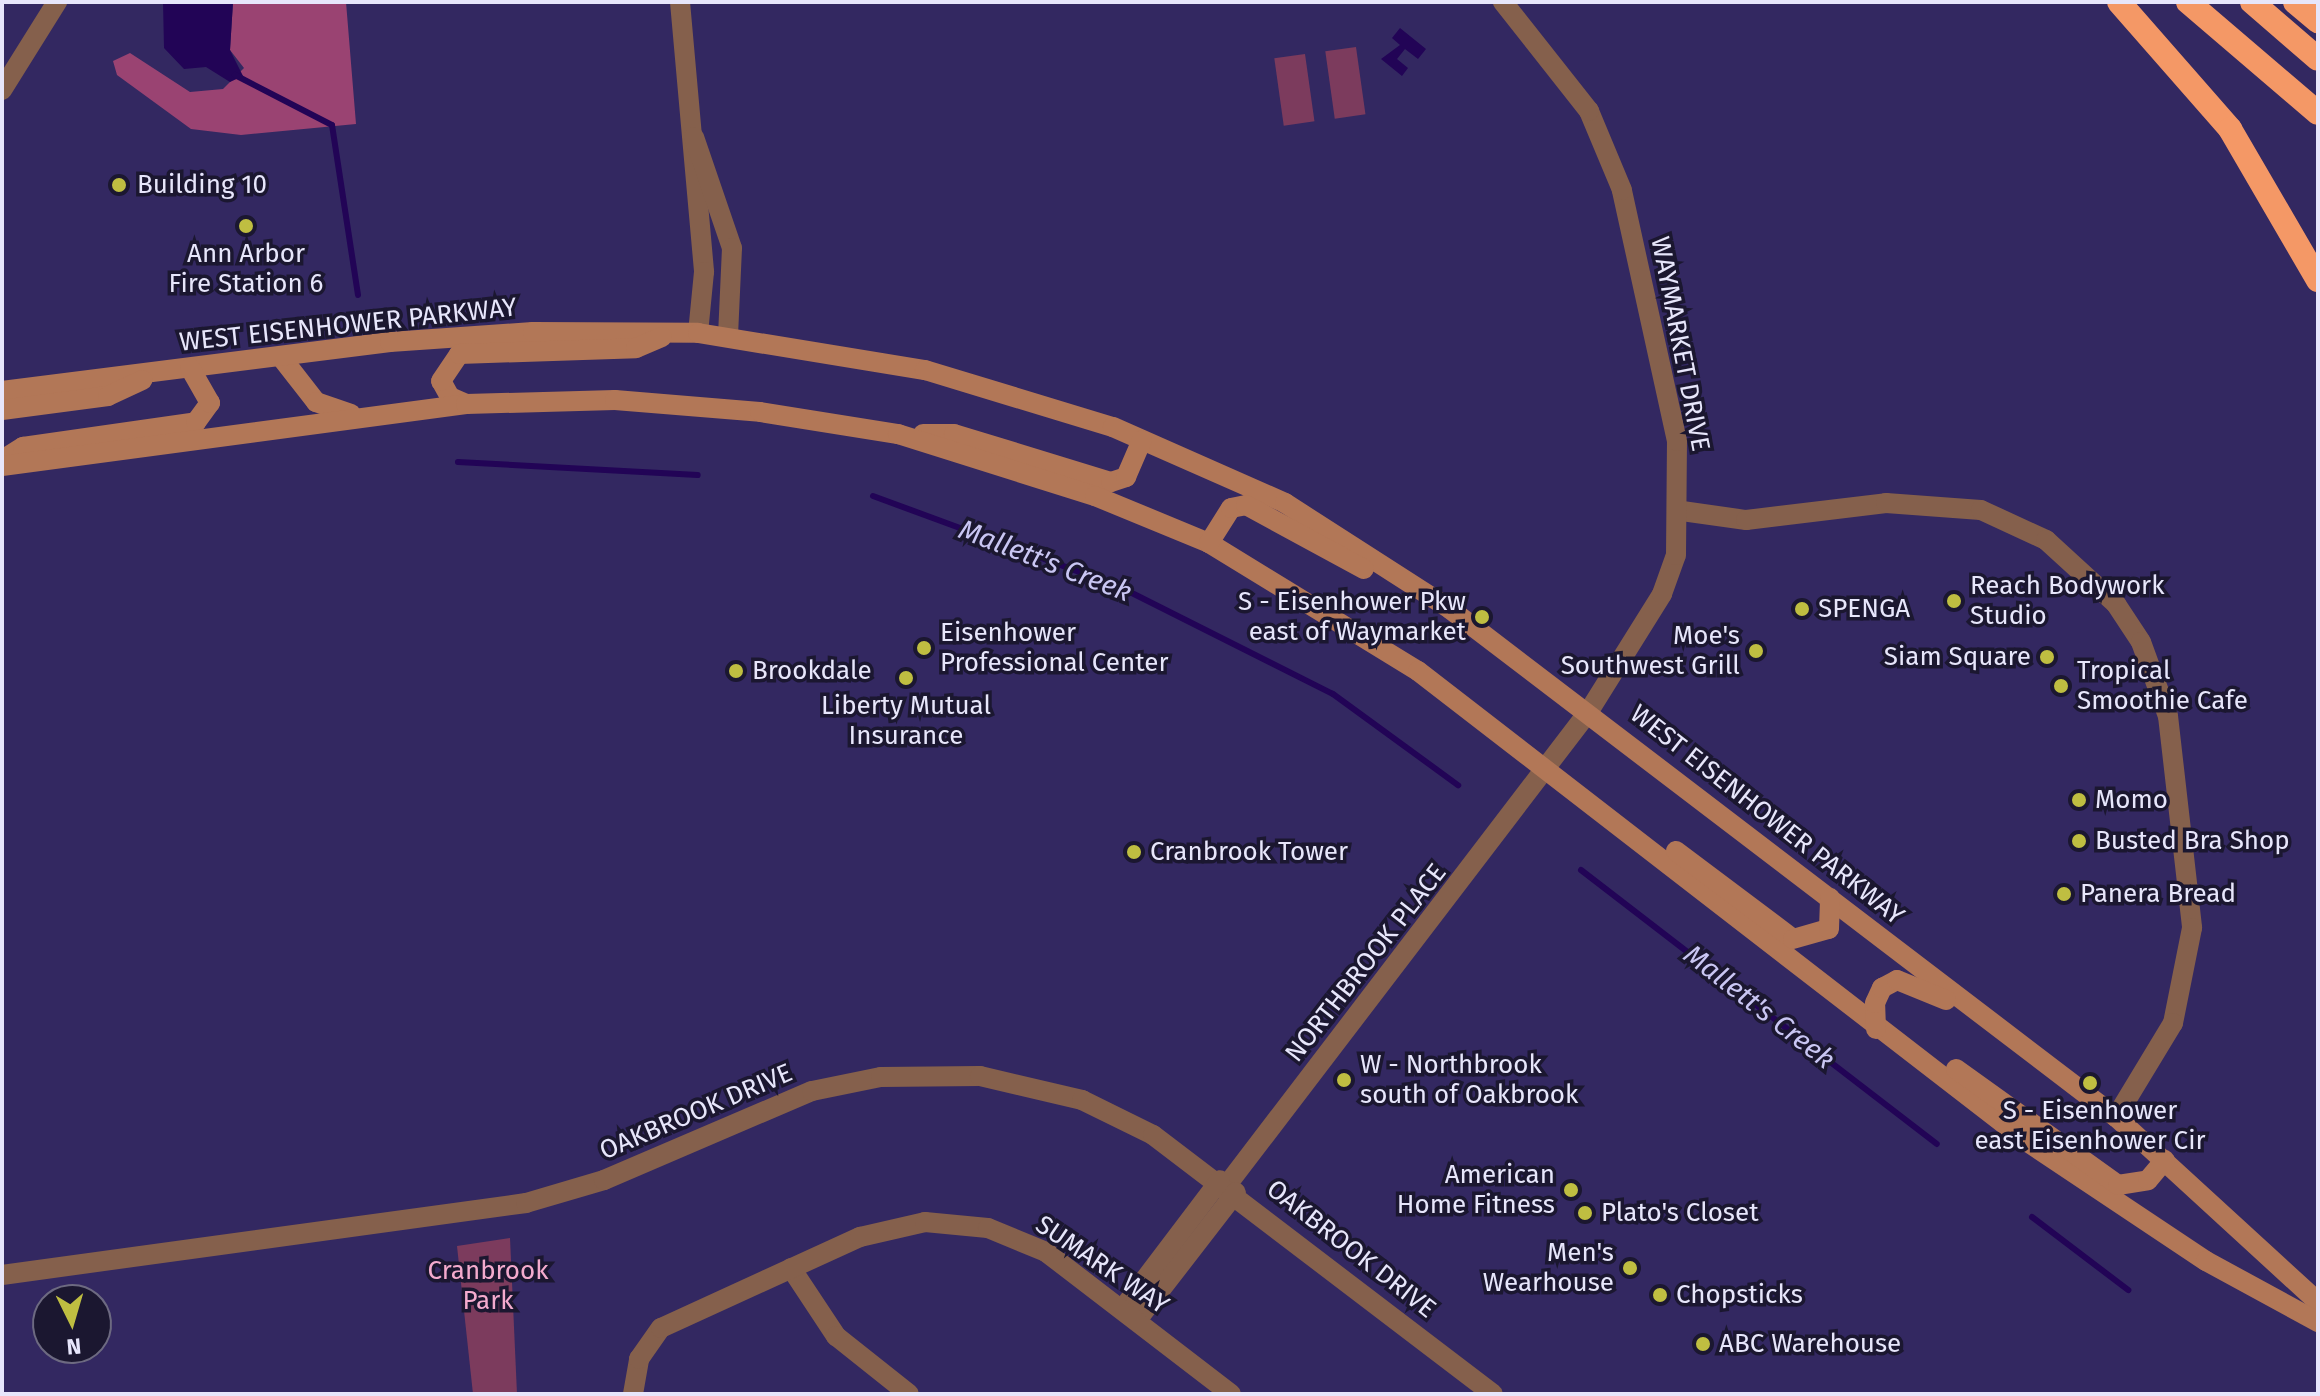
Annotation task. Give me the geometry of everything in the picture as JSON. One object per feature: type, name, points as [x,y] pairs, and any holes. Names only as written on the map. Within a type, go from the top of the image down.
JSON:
[{"type":"highway","points":[[2119,2],[2230,129],[2318,280]]},
{"type":"highway","points":[[2188,2],[2318,113]]},
{"type":"highway","points":[[2252,2],[2318,59]]},
{"type":"highway","points":[[2295,2],[2318,21]]},
{"type":"main road","name":"WEST EISENHOWER PARKWAY","points":[[2,391],[281,357],[533,332],[698,333],[925,370],[1142,440],[1285,503],[1450,609],[1589,711],[2116,1117],[2318,1302]]},
{"type":"main road","points":[[466,404],[450,397],[441,381],[459,354],[636,348],[673,333]]},
{"type":"main road","points":[[281,357],[316,402],[364,416]]},
{"type":"main road","points":[[2,460],[23,447],[196,422],[210,403],[205,384],[190,368]]},
{"type":"main road","points":[[2,410],[108,396],[160,371]]},
{"type":"main road","points":[[2,466],[466,404],[615,400],[760,412],[898,434],[1095,496],[1209,543],[1418,671],[1545,771],[1635,835],[1876,1029],[1929,1064],[2026,1141],[2206,1261],[2318,1322]]},
{"type":"main road","points":[[898,434],[954,434],[1111,482],[1126,477],[1142,440]]},
{"type":"main road","points":[[1209,543],[1231,508],[1246,505],[1414,599],[1450,609]]},
{"type":"main road","points":[[1635,835],[1671,848],[1793,939],[1829,929],[1830,898]]},
{"type":"main road","points":[[1876,1029],[1882,988],[1913,981],[2051,1082],[2073,1086]]},
{"type":"main road","points":[[1929,1064],[1955,1068],[2118,1185],[2148,1180],[2165,1160]]},
{"type":"street","points":[[2,90],[57,2]]},
{"type":"street","points":[[680,2],[704,272],[698,333]]},
{"type":"street","name":"WAYMARKET DRIVE","points":[[1503,2],[1589,111],[1622,190],[1677,441],[1682,511],[1662,594],[1589,711]]},
{"type":"street","points":[[692,134],[730,235],[728,337]]},
{"type":"street","points":[[1682,511],[1746,520],[1886,503],[1981,510],[2046,540],[2116,604],[2141,642],[2168,716],[2192,928],[2173,1023],[2116,1117]]},
{"type":"street","name":"NORTHBROOK PLACE","points":[[1131,1313],[1589,711]]},
{"type":"street","name":"OAKBROOK DRIVE","points":[[2,1275],[526,1203],[604,1180],[772,1105],[909,1075],[980,1076],[1082,1100],[1228,1186],[1493,1394]]},
{"type":"street","name":"SUMARK WAY","points":[[633,1394],[639,1359],[661,1328],[791,1268],[891,1227],[952,1223],[1016,1237],[1131,1313],[1231,1394]]},
{"type":"street","points":[[791,1268],[836,1336],[909,1394]]},
{"type":"green space","points":[[1356,47],[1365,114],[1335,119],[1325,51]]},
{"type":"green space","points":[[1305,54],[1314,121],[1284,126],[1274,58]]},
{"type":"green space","name":"Cranbrook Park","points":[[510,1238],[517,1394],[473,1394],[457,1246]]},
{"type":"shaded area","points":[[163,2],[233,2],[230,50],[243,76],[230,82],[206,67],[184,69],[164,48]]},
{"type":"shaded area","points":[[233,2],[346,2],[356,124],[241,135],[191,129],[117,75],[113,61],[130,53],[190,92],[223,89],[244,68],[230,50]]},
{"type":"shaded area","points":[[1400,28],[1426,49],[1418,59],[1405,49],[1397,59],[1408,68],[1402,76],[1381,59],[1400,45],[1392,38]]},
{"type":"waterway","name":"Mallett's Creek","points":[[235,75],[332,125],[358,295]]},
{"type":"waterway","name":"Mallett's Creek","points":[[458,462],[698,475]]},
{"type":"waterway","name":"Mallett's Creek","points":[[873,496],[1120,587],[1333,694],[1458,785]]},
{"type":"waterway","name":"Mallett's Creek","points":[[1581,870],[1937,1144]]},
{"type":"waterway","name":"Mallett's Creek","points":[[2032,1217],[2128,1290]]},
{"type":"place","name":"Building 10","points":[[119,185]]},
{"type":"place","name":"Ann Arbor Fire Station 6","points":[[246,226]]},
{"type":"place","name":"Reach Bodywork Studio","points":[[1954,601]]},
{"type":"place","name":"SPENGA","points":[[1802,609]]},
{"type":"place","name":"S - Eisenhower Pkw east of Waymarket","points":[[1482,617]]},
{"type":"place","name":"Eisenhower Professional Center","points":[[924,648]]},
{"type":"place","name":"Moe's Southwest Grill","points":[[1756,651]]},
{"type":"place","name":"Siam Square","points":[[2047,657]]},
{"type":"place","name":"Brookdale","points":[[736,671]]},
{"type":"place","name":"Liberty Mutual Insurance","points":[[906,678]]},
{"type":"place","name":"Tropical Smoothie Cafe","points":[[2061,686]]},
{"type":"place","name":"Momo","points":[[2079,800]]},
{"type":"place","name":"Busted Bra Shop","points":[[2079,841]]},
{"type":"place","name":"Cranbrook Tower","points":[[1134,852]]},
{"type":"place","name":"Panera Bread","points":[[2064,894]]},
{"type":"place","name":"W - Northbrook south of Oakbrook","points":[[1344,1080]]},
{"type":"place","name":"S - Eisenhower east Eisenhower Cir","points":[[2090,1083]]},
{"type":"place","name":"American Home Fitness","points":[[1571,1190]]},
{"type":"place","name":"Plato's Closet","points":[[1585,1213]]},
{"type":"place","name":"Men's Wearhouse","points":[[1630,1268]]},
{"type":"place","name":"Chopsticks","points":[[1660,1295]]},
{"type":"place","name":"ABC Warehouse","points":[[1703,1344]]}]
